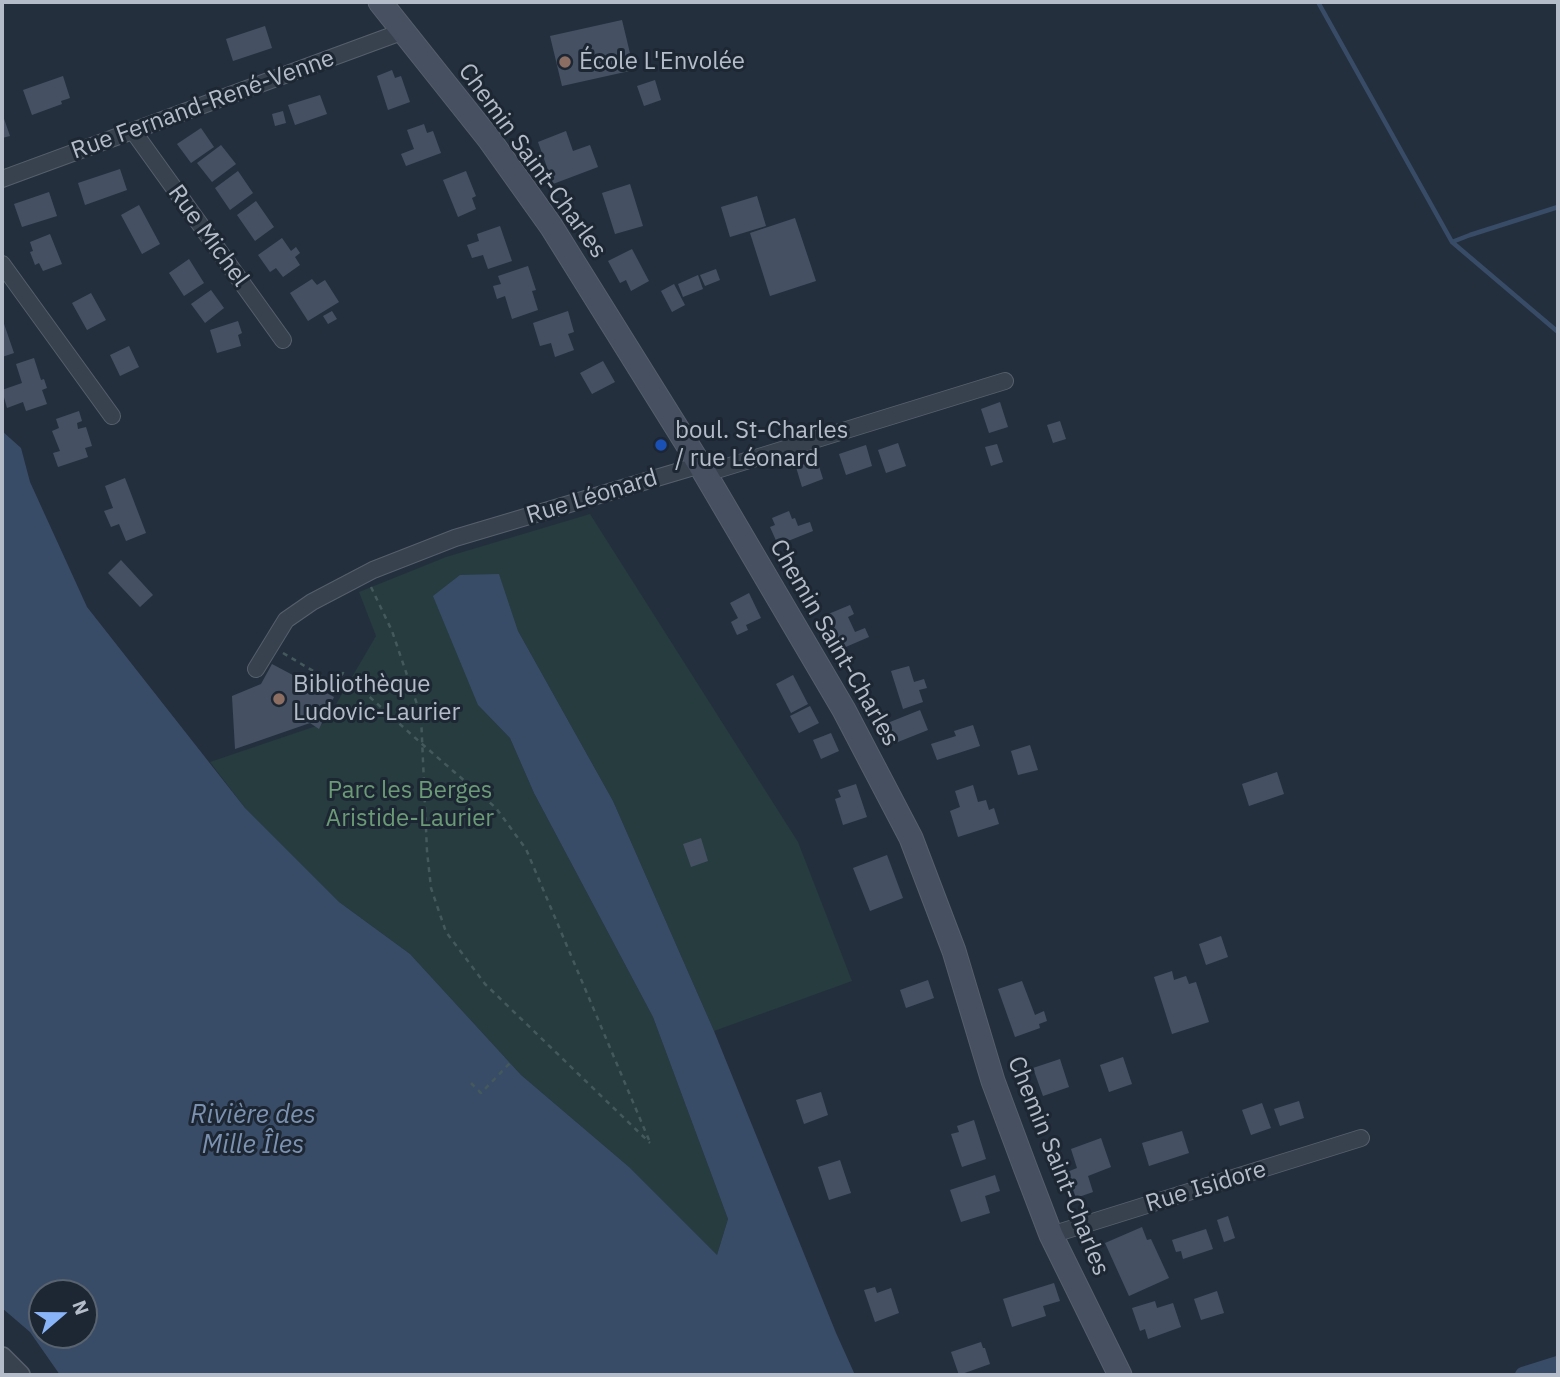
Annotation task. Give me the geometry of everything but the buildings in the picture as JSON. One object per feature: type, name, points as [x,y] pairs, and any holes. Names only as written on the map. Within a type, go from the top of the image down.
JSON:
[{"type":"main road","name":"Chemin Saint-Charles","points":[[380,2],[489,139],[551,226],[700,465],[844,710],[911,838],[954,951],[993,1081],[1051,1235],[1120,1375]]},
{"type":"street","name":"Rue Fernand-René-Venne","points":[[2,178],[404,31]]},
{"type":"street","name":"Rue Michel","points":[[133,131],[283,340]]},
{"type":"street","points":[[2,264],[112,416]]},
{"type":"street","name":"Rue Léonard","points":[[256,669],[286,620],[312,601],[365,574],[455,538],[700,465],[720,469],[1005,381]]},
{"type":"street","name":"Rue Isidore","points":[[1051,1235],[1361,1138]]},
{"type":"street","points":[[2,1357],[20,1375]]},
{"type":"path","points":[[270,646],[335,684],[343,673],[422,744],[496,808],[526,849],[650,1143],[485,984],[446,932],[431,888],[427,851],[422,744],[421,716],[392,631],[365,574]]},
{"type":"path","points":[[471,1083],[481,1093],[510,1063]]},
{"type":"green space","name":"Parc les Berges Aristide-Laurier","points":[[590,514],[798,842],[852,981],[714,1031],[613,801],[518,631],[499,575],[478,705],[510,738],[534,793],[653,1017],[728,1219],[717,1255],[629,1167],[521,1075],[410,954],[339,902],[245,808],[210,762],[325,723],[376,636],[359,592],[446,557]]},
{"type":"water","name":"Rivière des Mille Îles","points":[[2,431],[21,448],[30,482],[87,607],[245,808],[339,902],[410,954],[521,1075],[629,1167],[717,1255],[728,1219],[653,1017],[534,793],[510,738],[478,705],[433,596],[460,575],[499,574],[518,631],[613,801],[714,1031],[855,1375],[60,1375],[42,1349],[98,1349],[98,1279],[28,1279],[28,1330],[2,1308]]},
{"type":"waterway","points":[[1318,2],[1452,242]]},
{"type":"waterway","points":[[1558,207],[1452,242],[1558,332]]},
{"type":"waterway","points":[[1523,1375],[1558,1364]]},
{"type":"place","name":"École L'Envolée","points":[[565,62]]},
{"type":"place","name":"boul. St-Charles / rue Léonard","points":[[661,445]]},
{"type":"place","name":"Bibliothèque Ludovic-Laurier","points":[[279,699]]}]
